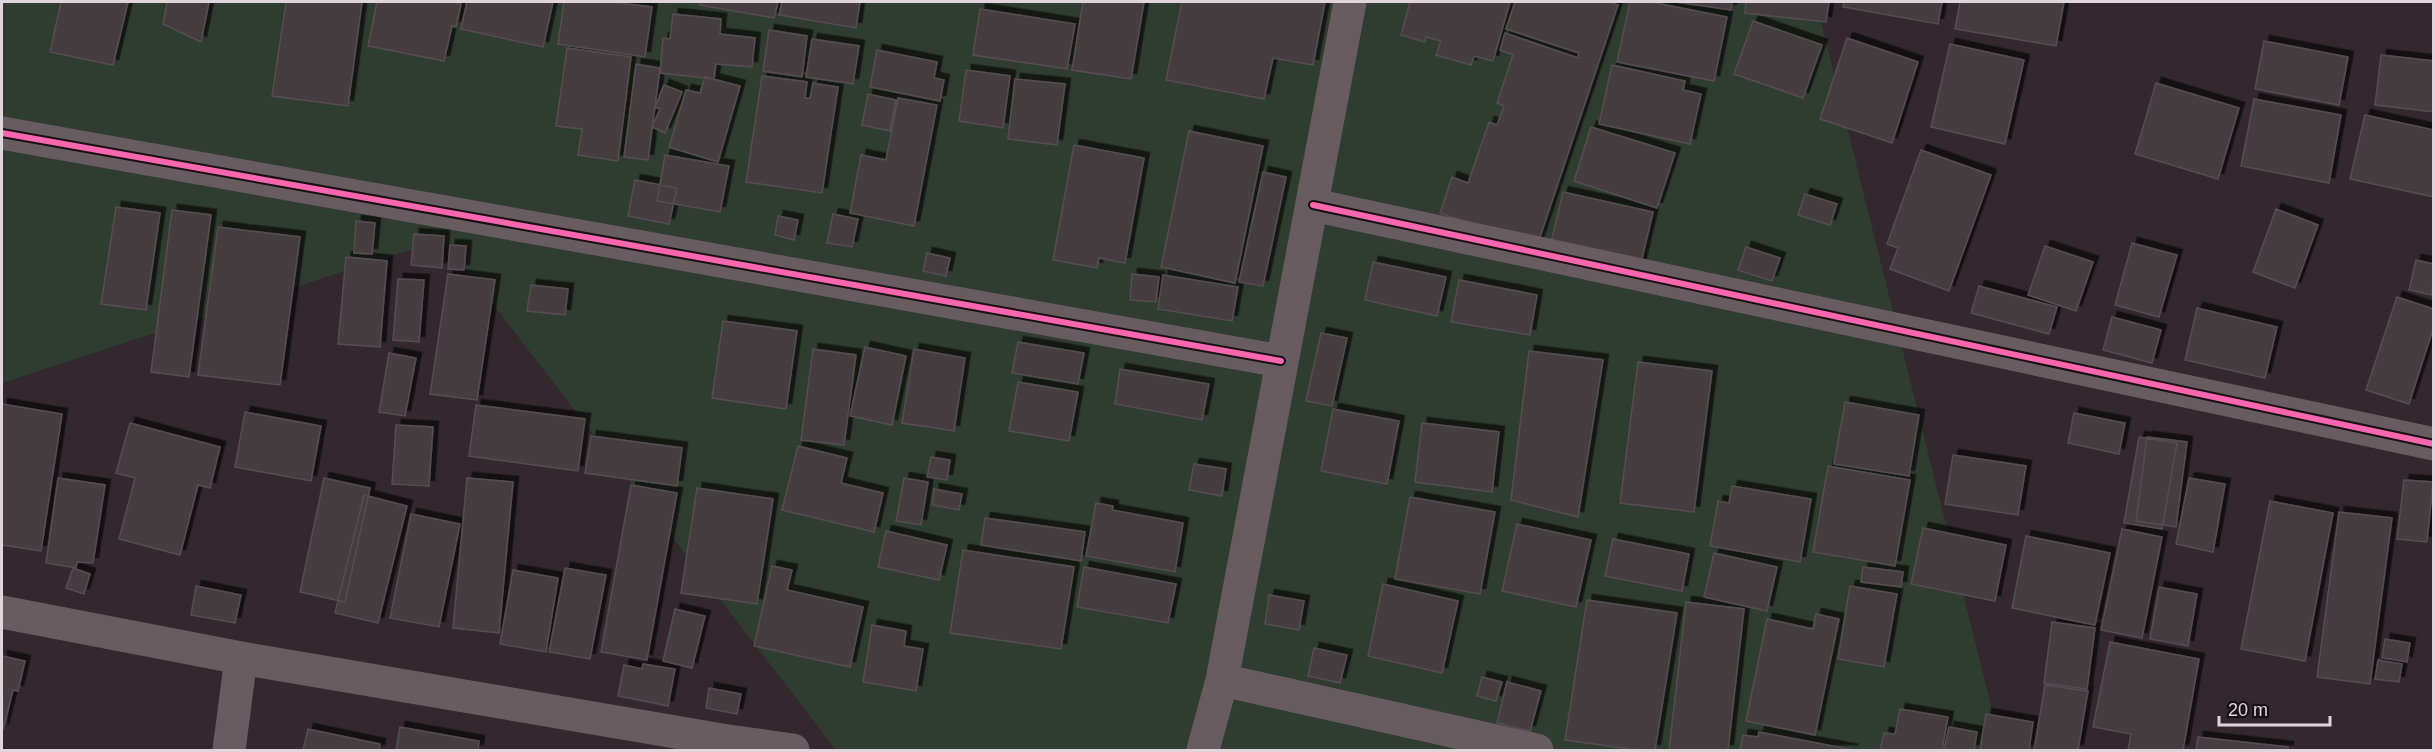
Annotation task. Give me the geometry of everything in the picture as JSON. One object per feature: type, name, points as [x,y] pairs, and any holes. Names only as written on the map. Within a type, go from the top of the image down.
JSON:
[{"type":"street","points":[[1203,750],[1222,680],[1350,2]]},
{"type":"street","points":[[2,133],[1281,361]]},
{"type":"street","points":[[1313,205],[2433,444]]},
{"type":"street","points":[[2,612],[727,746],[793,750]]},
{"type":"street","points":[[229,750],[241,658]]},
{"type":"street","points":[[1222,680],[1537,750]]},
{"type":"green space","points":[[2,2],[1816,2],[2002,750],[836,750],[443,239],[2,383]]},
{"type":"building","points":[[61,2],[128,2],[113,65],[50,52]]},
{"type":"building","points":[[167,2],[209,2],[201,42],[163,24]]},
{"type":"building","points":[[286,2],[362,2],[348,106],[272,96]]},
{"type":"building","points":[[377,2],[456,2],[461,4],[456,27],[452,26],[444,61],[368,46]]},
{"type":"building","points":[[467,2],[553,2],[543,47],[461,29]]},
{"type":"building","points":[[564,2],[611,2],[652,7],[645,57],[558,44]]},
{"type":"building","points":[[700,2],[778,2],[774,18],[700,5]]},
{"type":"building","points":[[782,2],[860,2],[856,28],[779,15]]},
{"type":"building","points":[[1083,2],[1144,2],[1131,79],[1072,70]]},
{"type":"building","points":[[1182,2],[1325,2],[1313,65],[1273,58],[1264,99],[1166,80]]},
{"type":"building","points":[[1410,2],[1510,2],[1493,61],[1474,56],[1471,65],[1436,55],[1441,41],[1426,37],[1425,42],[1401,35]]},
{"type":"building","points":[[1515,2],[1608,2],[1618,5],[1537,246],[1440,213],[1452,177],[1468,183],[1489,122],[1497,125],[1504,106],[1497,103],[1513,55],[1500,50],[1505,33],[1578,58],[1579,53],[1506,29]]},
{"type":"building","points":[[1630,2],[1651,2],[1727,17],[1714,81],[1617,62]]},
{"type":"building","points":[[1676,2],[1732,2],[1731,10]]},
{"type":"building","points":[[1746,2],[1829,2],[1826,22],[1745,13]]},
{"type":"building","points":[[1844,2],[1942,2],[1938,24],[1843,7]]},
{"type":"building","points":[[1960,2],[2064,2],[2056,46],[1955,29]]},
{"type":"building","points":[[980,9],[1075,24],[1067,69],[973,55]]},
{"type":"building","points":[[673,14],[721,19],[720,34],[755,38],[752,67],[716,64],[714,79],[660,73],[663,38],[670,39]]},
{"type":"building","points":[[1753,21],[1822,45],[1803,98],[1734,74]]},
{"type":"building","points":[[769,30],[807,36],[802,77],[763,71]]},
{"type":"building","points":[[1847,38],[1918,62],[1892,143],[1820,119]]},
{"type":"building","points":[[812,39],[859,46],[853,84],[806,77]]},
{"type":"building","points":[[2264,41],[2348,57],[2339,105],[2255,89]]},
{"type":"building","points":[[1950,44],[2024,60],[2005,144],[1931,127]]},
{"type":"building","points":[[567,48],[631,57],[618,161],[578,155],[582,129],[556,126]]},
{"type":"building","points":[[877,50],[937,62],[934,78],[944,80],[940,101],[870,87]]},
{"type":"building","points":[[2381,55],[2434,61],[2434,112],[2375,105]]},
{"type":"building","points":[[636,64],[660,68],[648,160],[624,157]]},
{"type":"building","points":[[1612,65],[1685,81],[1683,90],[1701,94],[1690,144],[1599,124]]},
{"type":"building","points":[[966,70],[1010,76],[1003,128],[959,121]]},
{"type":"building","points":[[762,76],[807,82],[805,98],[810,98],[813,83],[838,87],[822,193],[746,182]]},
{"type":"building","points":[[705,77],[740,86],[718,162],[669,147],[686,90],[700,93]]},
{"type":"building","points":[[1015,79],[1065,84],[1057,145],[1008,139]]},
{"type":"building","points":[[2156,83],[2239,108],[2218,179],[2135,154]]},
{"type":"building","points":[[664,85],[682,92],[665,133],[652,127],[660,109],[655,107]]},
{"type":"building","points":[[868,94],[896,100],[890,131],[862,125]]},
{"type":"building","points":[[898,98],[937,105],[914,226],[850,213],[861,155],[886,160]]},
{"type":"building","points":[[2254,99],[2341,115],[2329,183],[2241,166]]},
{"type":"building","points":[[2365,115],[2434,130],[2434,197],[2350,179]]},
{"type":"building","points":[[1591,127],[1675,153],[1657,208],[1574,181]]},
{"type":"building","points":[[1189,131],[1263,146],[1235,283],[1161,267]]},
{"type":"building","points":[[1074,145],[1144,158],[1125,263],[1099,258],[1097,268],[1053,260]]},
{"type":"building","points":[[1921,150],[1991,175],[1949,291],[1890,269],[1898,248],[1887,244]]},
{"type":"building","points":[[665,155],[729,166],[720,212],[657,201]]},
{"type":"building","points":[[1263,172],[1286,177],[1263,286],[1239,282]]},
{"type":"building","points":[[635,180],[677,188],[669,224],[628,216]]},
{"type":"building","points":[[1563,192],[1653,212],[1640,267],[1550,247]]},
{"type":"building","points":[[1805,194],[1837,204],[1830,225],[1798,215]]},
{"type":"building","points":[[116,207],[160,213],[146,310],[101,304]]},
{"type":"building","points":[[2276,209],[2318,225],[2295,288],[2253,272]]},
{"type":"building","points":[[172,210],[211,215],[189,377],[151,372]]},
{"type":"building","points":[[833,214],[858,219],[852,247],[827,243]]},
{"type":"building","points":[[778,216],[798,220],[794,240],[775,235]]},
{"type":"building","points":[[356,221],[375,223],[372,254],[354,253]]},
{"type":"building","points":[[218,227],[300,237],[280,385],[198,375]]},
{"type":"building","points":[[414,234],[444,236],[442,268],[411,265]]},
{"type":"building","points":[[2132,243],[2177,255],[2159,317],[2115,305]]},
{"type":"building","points":[[450,245],[466,246],[464,270],[448,269]]},
{"type":"building","points":[[2045,246],[2093,262],[2076,311],[2028,295]]},
{"type":"building","points":[[1746,247],[1780,258],[1772,281],[1738,270]]},
{"type":"building","points":[[927,253],[950,258],[946,276],[923,271]]},
{"type":"building","points":[[346,257],[387,261],[380,347],[338,344]]},
{"type":"building","points":[[2416,260],[2434,264],[2432,295],[2409,290]]},
{"type":"building","points":[[1373,262],[1446,277],[1437,316],[1365,300]]},
{"type":"building","points":[[448,274],[495,280],[477,400],[430,394]]},
{"type":"building","points":[[1132,274],[1159,277],[1156,302],[1130,300]]},
{"type":"building","points":[[1163,275],[1238,287],[1232,321],[1158,309]]},
{"type":"building","points":[[398,279],[424,280],[419,342],[393,340]]},
{"type":"building","points":[[1459,280],[1537,295],[1530,335],[1451,322]]},
{"type":"building","points":[[531,285],[568,289],[565,315],[527,311]]},
{"type":"building","points":[[1979,286],[2057,307],[2049,334],[1971,313]]},
{"type":"building","points":[[2397,297],[2434,309],[2434,326],[2409,404],[2366,390]]},
{"type":"building","points":[[2197,308],[2277,327],[2265,378],[2185,360]]},
{"type":"building","points":[[2112,317],[2161,330],[2152,363],[2103,350]]},
{"type":"building","points":[[723,321],[797,331],[786,409],[712,398]]},
{"type":"building","points":[[1321,333],[1347,338],[1332,406],[1306,401]]},
{"type":"building","points":[[1018,342],[1084,353],[1078,384],[1012,373]]},
{"type":"building","points":[[865,347],[906,356],[892,425],[850,416]]},
{"type":"building","points":[[813,349],[856,355],[844,445],[801,440]]},
{"type":"building","points":[[914,349],[965,358],[954,431],[902,423]]},
{"type":"building","points":[[1529,351],[1603,360],[1578,517],[1511,500]]},
{"type":"building","points":[[389,353],[416,358],[405,416],[379,412]]},
{"type":"building","points":[[1638,362],[1712,371],[1694,512],[1620,503]]},
{"type":"building","points":[[1120,369],[1209,384],[1202,420],[1115,404]]},
{"type":"building","points":[[1018,382],[1078,392],[1069,441],[1009,431]]},
{"type":"building","points":[[1845,402],[1919,415],[1909,476],[1834,464]]},
{"type":"building","points":[[2,404],[62,414],[41,551],[2,545]]},
{"type":"building","points":[[476,405],[585,419],[578,471],[469,456]]},
{"type":"building","points":[[1333,409],[1399,421],[1387,484],[1321,471]]},
{"type":"building","points":[[245,412],[321,426],[311,481],[235,467]]},
{"type":"building","points":[[2074,413],[2125,423],[2119,454],[2068,443]]},
{"type":"building","points":[[130,423],[220,447],[210,488],[198,485],[180,555],[119,539],[135,478],[116,473]]},
{"type":"building","points":[[1422,423],[1499,432],[1492,492],[1415,482]]},
{"type":"building","points":[[396,425],[433,427],[429,486],[392,484]]},
{"type":"building","points":[[591,436],[682,448],[677,486],[585,473]]},
{"type":"building","points":[[2139,437],[2177,443],[2162,529],[2124,523]]},
{"type":"building","points":[[2147,437],[2187,442],[2176,527],[2136,521]]},
{"type":"building","points":[[798,446],[847,458],[841,483],[883,493],[874,532],[782,510]]},
{"type":"building","points":[[1953,455],[2026,466],[2018,515],[1945,504]]},
{"type":"building","points":[[931,457],[950,460],[947,480],[927,477]]},
{"type":"building","points":[[1194,464],[1226,469],[1222,496],[1189,490]]},
{"type":"building","points":[[1828,466],[1910,480],[1895,566],[1813,552]]},
{"type":"building","points":[[58,478],[105,485],[93,563],[77,562],[76,568],[46,563]]},
{"type":"building","points":[[324,478],[370,488],[345,602],[300,592]]},
{"type":"building","points":[[467,478],[513,482],[499,633],[453,628]]},
{"type":"building","points":[[904,478],[928,482],[921,525],[896,521]]},
{"type":"building","points":[[2189,478],[2225,484],[2213,552],[2176,544]]},
{"type":"building","points":[[2404,480],[2433,482],[2427,542],[2397,539]]},
{"type":"building","points":[[631,485],[677,493],[647,660],[601,652]]},
{"type":"building","points":[[1732,486],[1811,499],[1800,562],[1710,546],[1718,501],[1729,503]]},
{"type":"building","points":[[697,488],[773,499],[757,604],[681,593]]},
{"type":"building","points":[[934,489],[962,494],[959,510],[932,505]]},
{"type":"building","points":[[364,495],[407,506],[378,623],[335,613]]},
{"type":"building","points":[[1410,497],[1495,512],[1480,594],[1395,579]]},
{"type":"building","points":[[2270,501],[2333,513],[2305,661],[2241,649]]},
{"type":"building","points":[[1096,503],[1113,506],[1112,510],[1183,523],[1175,572],[1086,556]]},
{"type":"building","points":[[2339,512],[2392,518],[2370,684],[2317,677]]},
{"type":"building","points":[[411,514],[460,524],[439,627],[390,618]]},
{"type":"building","points":[[985,518],[1085,532],[1081,561],[981,545]]},
{"type":"building","points":[[1517,524],[1591,540],[1576,607],[1502,591]]},
{"type":"building","points":[[1923,528],[2006,545],[1995,601],[1911,584]]},
{"type":"building","points":[[2122,529],[2162,537],[2142,638],[2101,630]]},
{"type":"building","points":[[886,531],[947,545],[939,580],[878,567]]},
{"type":"building","points":[[2026,536],[2110,553],[2095,625],[2012,608]]},
{"type":"building","points":[[1613,539],[1689,554],[1682,591],[1605,576]]},
{"type":"building","points":[[963,550],[1074,567],[1061,649],[950,633]]},
{"type":"building","points":[[1714,553],[1777,567],[1767,611],[1704,597]]},
{"type":"building","points":[[772,566],[792,570],[787,590],[863,607],[850,667],[754,646]]},
{"type":"building","points":[[1084,567],[1176,584],[1168,623],[1077,607]]},
{"type":"building","points":[[1863,567],[1903,572],[1901,587],[1861,582]]},
{"type":"building","points":[[73,568],[90,574],[84,594],[66,588]]},
{"type":"building","points":[[565,568],[606,575],[590,659],[549,652]]},
{"type":"building","points":[[513,570],[558,578],[546,652],[500,644]]},
{"type":"building","points":[[1383,584],[1458,601],[1442,673],[1368,656]]},
{"type":"building","points":[[196,586],[241,595],[235,623],[191,615]]},
{"type":"building","points":[[1850,586],[1897,594],[1884,667],[1838,659]]},
{"type":"building","points":[[2159,587],[2197,594],[2188,646],[2150,639]]},
{"type":"building","points":[[1269,595],[1304,601],[1299,630],[1265,624]]},
{"type":"building","points":[[1587,600],[1677,613],[1655,750],[1637,750],[1565,740]]},
{"type":"building","points":[[1686,602],[1744,609],[1728,750],[1669,750]]},
{"type":"building","points":[[675,609],[705,616],[692,668],[663,661]]},
{"type":"building","points":[[1816,614],[1839,619],[1815,735],[1746,721],[1767,619],[1813,629]]},
{"type":"building","points":[[2052,622],[2095,628],[2087,689],[2044,683]]},
{"type":"building","points":[[872,625],[906,631],[904,646],[923,649],[916,691],[863,682]]},
{"type":"building","points":[[2385,639],[2410,643],[2407,662],[2382,658]]},
{"type":"building","points":[[2110,642],[2199,659],[2183,750],[2128,750],[2131,734],[2093,727]]},
{"type":"building","points":[[1314,648],[1347,655],[1340,683],[1308,676]]},
{"type":"building","points":[[2,656],[25,661],[18,691],[13,690],[3,730]]},
{"type":"building","points":[[2378,660],[2402,664],[2399,682],[2375,679]]},
{"type":"building","points":[[643,664],[675,669],[668,706],[618,696],[624,665],[642,669]]},
{"type":"building","points":[[1482,677],[1502,682],[1496,701],[1477,696]]},
{"type":"building","points":[[1507,682],[1541,691],[1530,731],[1497,723]]},
{"type":"building","points":[[2045,685],[2088,691],[2078,750],[2034,750]]},
{"type":"building","points":[[709,688],[741,694],[737,714],[706,708]]},
{"type":"building","points":[[1900,709],[1948,717],[1942,750],[1880,750],[1884,733],[1895,734]]},
{"type":"building","points":[[1986,714],[2033,722],[2029,750],[1980,750]]},
{"type":"building","points":[[400,727],[479,741],[478,750],[396,750]]},
{"type":"building","points":[[1949,727],[1977,732],[1974,750],[1944,750]]},
{"type":"building","points":[[308,729],[380,744],[379,750],[303,750]]},
{"type":"building","points":[[1759,732],[1853,750],[1740,750],[1743,735],[1758,737]]},
{"type":"building","points":[[2198,737],[2288,747],[2288,750],[2196,750]]},
{"type":"cycle path","points":[[2,133],[1281,361]]},
{"type":"cycle path","points":[[1313,205],[2434,444]]}]
